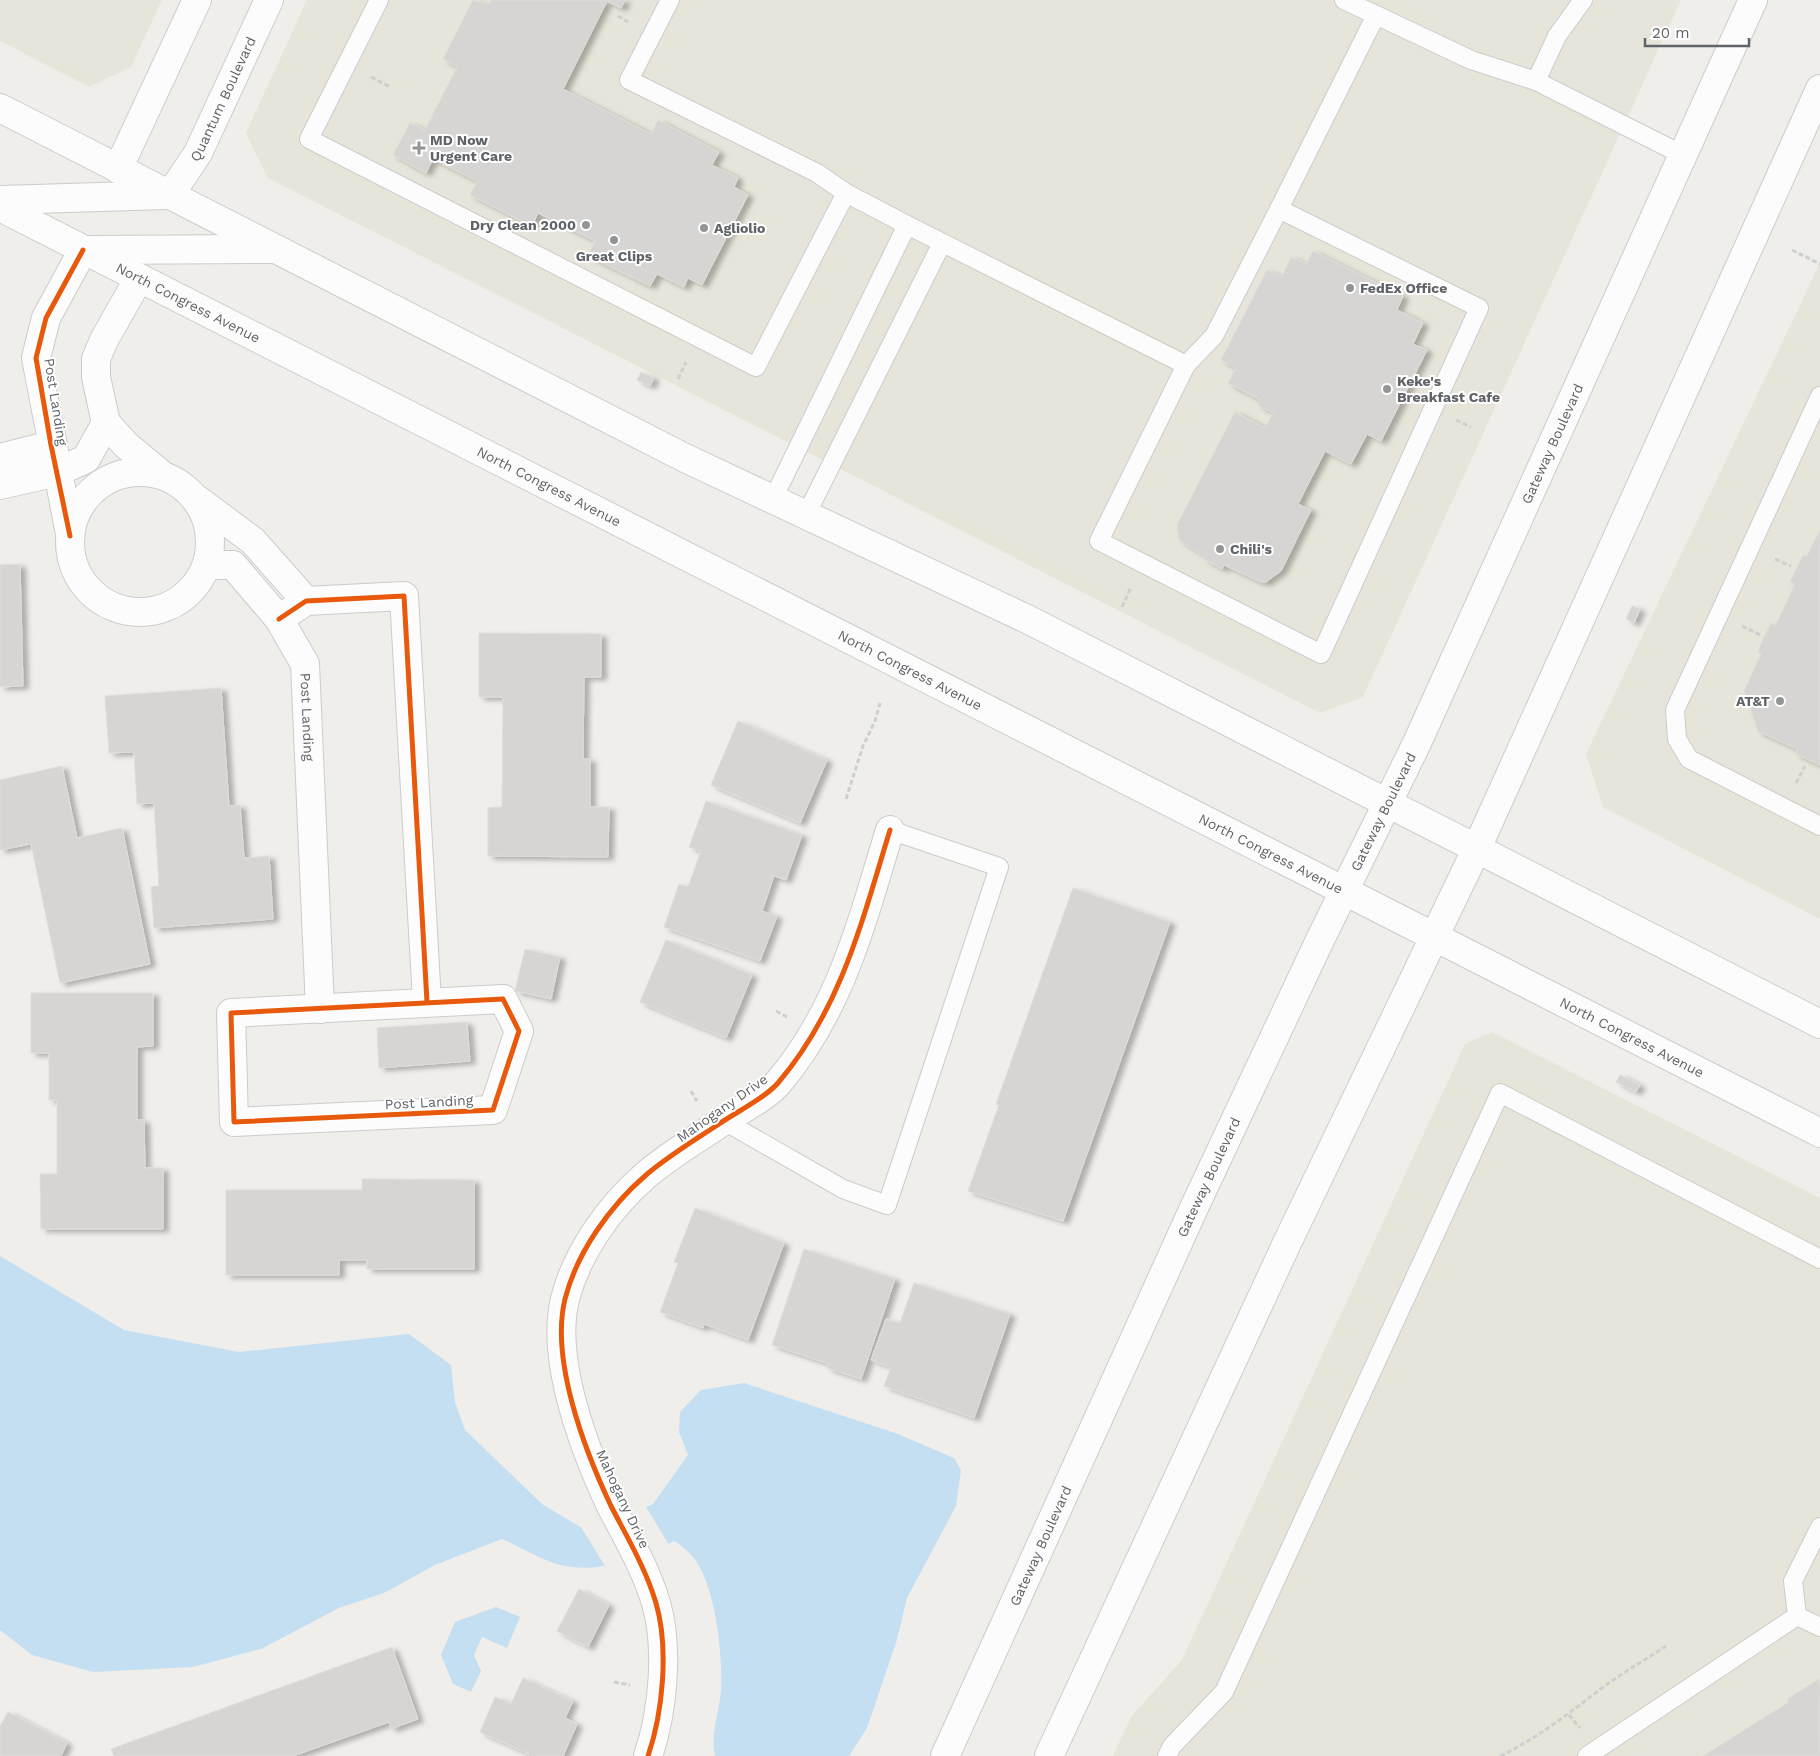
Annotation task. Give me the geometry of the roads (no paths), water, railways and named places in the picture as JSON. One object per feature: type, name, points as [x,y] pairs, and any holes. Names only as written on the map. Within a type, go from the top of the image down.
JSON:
[{"type":"main road","points":[[118,169],[197,0]]},
{"type":"main road","name":"Quantum Boulevard","points":[[170,195],[198,153],[269,0]]},
{"type":"main road","name":"Gateway Boulevard","points":[[945,1756],[1189,1219],[1416,745],[1753,0]]},
{"type":"main road","points":[[1049,1756],[1287,1243],[1477,848],[1820,90]]},
{"type":"main road","points":[[0,108],[678,454],[1029,620],[1820,1024]]},
{"type":"main road","points":[[0,200],[170,195]]},
{"type":"main road","name":"North Congress Avenue","points":[[0,207],[1820,1133]]},
{"type":"main road","points":[[83,250],[275,249]]},
{"type":"main road","name":"Post Landing","points":[[70,536],[51,445],[36,358],[46,318],[83,250]]},
{"type":"main road","points":[[140,278],[104,340],[96,359],[96,377],[106,423],[126,445],[161,474],[181,484],[198,500],[252,541],[306,601]]},
{"type":"main road","name":"Post Landing","points":[[0,485],[57,472],[86,459],[106,423]]},
{"type":"main road","name":"Post Landing","points":[[0,458],[51,445]]},
{"type":"main road","points":[[161,474],[138,471],[116,475],[102,482],[90,492],[77,511],[70,536],[71,556],[79,578],[94,596],[113,608],[136,613],[158,611],[180,602],[196,586],[207,565],[212,542],[208,520],[198,500]]},
{"type":"main road","name":"Post Landing","points":[[207,565],[233,565],[279,618],[305,664],[320,1009]]},
{"type":"main road","points":[[279,618],[306,601],[404,596],[427,1002]]},
{"type":"main road","name":"Mahogany Drive","points":[[648,1756],[658,1729],[664,1664],[657,1607],[649,1581],[610,1504],[587,1447],[571,1398],[564,1352],[565,1300],[578,1263],[601,1226],[625,1196],[647,1174],[775,1086],[811,1040],[831,1004],[848,960],[890,830]]},
{"type":"main road","name":"Post Landing","points":[[503,999],[519,1032],[493,1110],[234,1122],[231,1013],[427,1002],[503,999]]},
{"type":"lane","points":[[379,0],[309,139],[756,367],[846,193]]},
{"type":"lane","points":[[670,0],[629,80],[817,173],[846,193],[907,226],[1186,365]]},
{"type":"lane","points":[[1344,0],[1471,60],[1536,82],[1683,155]]},
{"type":"lane","points":[[1536,82],[1557,36],[1583,0]]},
{"type":"lane","points":[[1278,209],[1479,308],[1321,654],[1099,541],[1186,365],[1214,336],[1278,209],[1376,16]]},
{"type":"lane","points":[[772,499],[907,226]]},
{"type":"lane","points":[[806,515],[942,243]]},
{"type":"lane","points":[[1820,396],[1675,710],[1677,739],[1689,759],[1820,826]]},
{"type":"lane","points":[[724,1121],[843,1189],[888,1205],[999,866],[890,830]]},
{"type":"lane","points":[[1167,1756],[1172,1746],[1224,1692],[1500,1093],[1820,1259]]},
{"type":"lane","points":[[1797,1616],[1793,1581],[1820,1527]]},
{"type":"lane","points":[[1797,1616],[1820,1627]]},
{"type":"lane","points":[[1587,1756],[1797,1616]]},
{"type":"water","points":[[0,1256],[124,1330],[239,1352],[409,1334],[451,1365],[455,1402],[465,1430],[542,1504],[587,1531],[653,1504],[688,1455],[679,1432],[680,1412],[701,1390],[744,1383],[898,1434],[954,1458],[961,1470],[956,1506],[907,1598],[896,1643],[867,1728],[849,1756],[715,1756],[714,1730],[720,1697],[721,1674],[721,1657],[716,1619],[707,1583],[700,1567],[690,1554],[675,1541],[633,1558],[591,1568],[561,1565],[502,1539],[435,1565],[384,1593],[339,1608],[261,1649],[193,1667],[93,1672],[32,1655],[0,1630]]},
{"type":"water","points":[[496,1607],[520,1617],[507,1648],[482,1637],[474,1655],[481,1671],[471,1692],[453,1684],[441,1655],[455,1622]]},
{"type":"place","name":"MD Now Urgent Care","points":[[419,148]]},
{"type":"place","name":"Dry Clean 2000","points":[[586,225]]},
{"type":"place","name":"Agliolio","points":[[704,228]]},
{"type":"place","name":"Great Clips","points":[[614,240]]},
{"type":"place","name":"FedEx Office","points":[[1350,288]]},
{"type":"place","name":"Keke's Breakfast Cafe","points":[[1387,389]]},
{"type":"place","name":"Chili's","points":[[1220,549]]},
{"type":"place","name":"AT&T","points":[[1780,701]]}]
